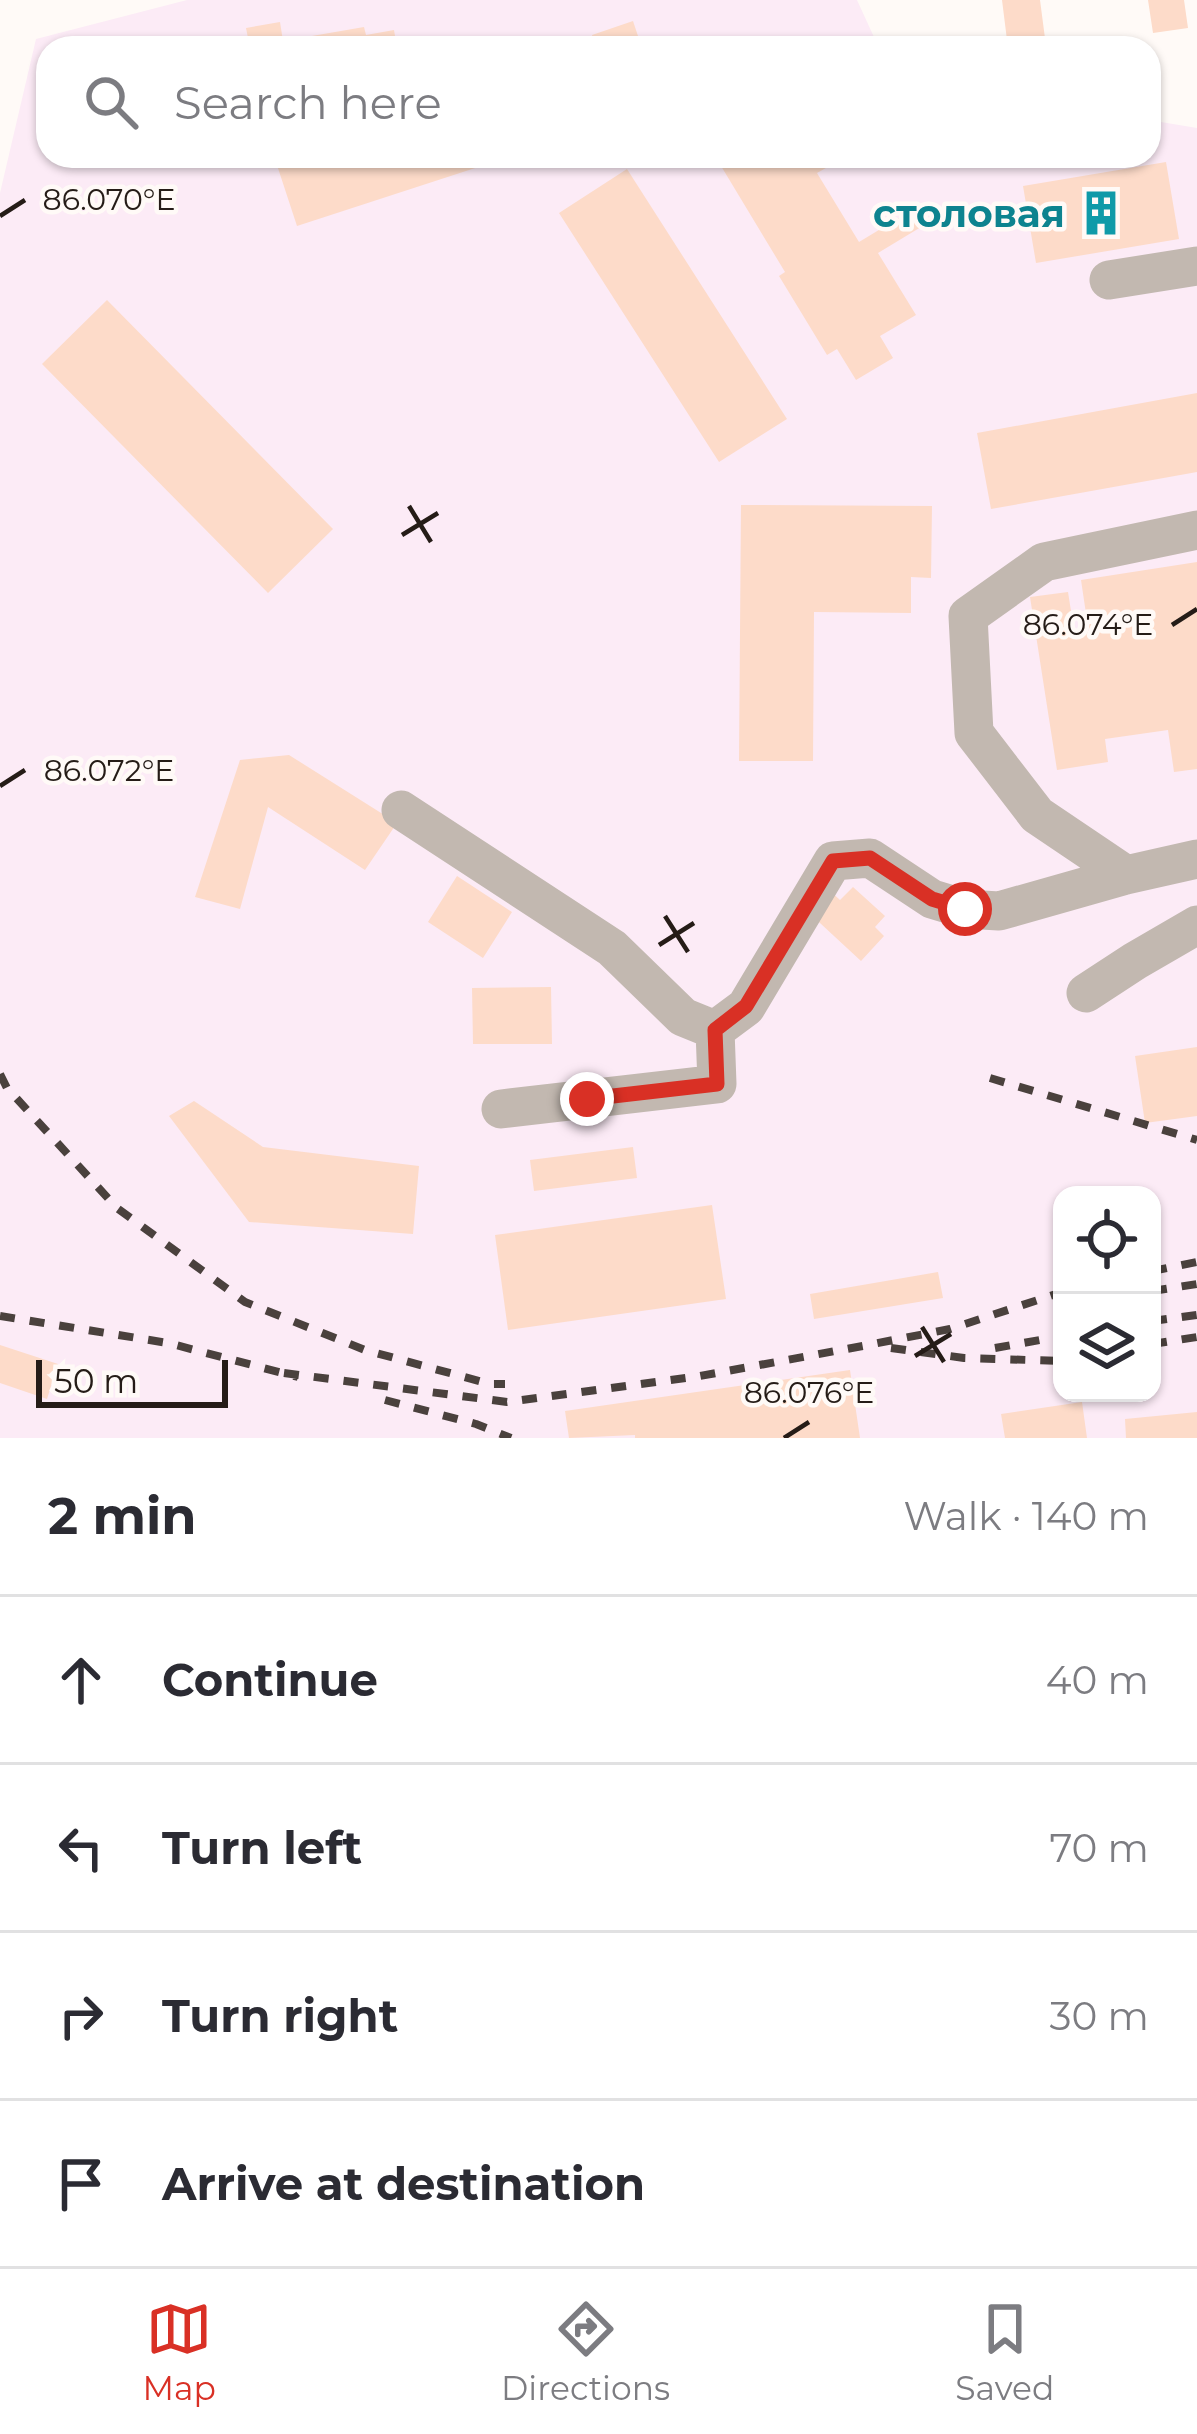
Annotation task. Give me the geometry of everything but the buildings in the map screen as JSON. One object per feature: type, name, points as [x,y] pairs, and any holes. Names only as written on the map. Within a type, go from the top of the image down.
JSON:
[{"type":"lane","points":[[1109,280],[1197,266]]},
{"type":"lane","points":[[1126,875],[1037,815],[974,733],[968,616],[1044,562],[1197,530]]},
{"type":"lane","points":[[400,810],[612,948],[683,1017],[715,1030]]},
{"type":"lane","points":[[715,1030],[746,1006],[833,861],[870,858],[932,899],[965,909],[999,911],[1197,860]]},
{"type":"lane","points":[[1086,993],[1197,925]]},
{"type":"lane","points":[[501,1109],[717,1084],[715,1030]]},
{"type":"shaded area","points":[[187,0],[857,0],[874,36],[48,36]]},
{"type":"shaded area","points":[[36,39],[36,168],[1161,168],[1161,122],[1197,128],[1197,1438],[0,1438],[0,193]]},
{"type":"railway","points":[[0,1074],[7,1088],[117,1208],[245,1302],[365,1350],[505,1384]]},
{"type":"railway","points":[[990,1078],[1197,1140]]},
{"type":"railway","points":[[1161,1269],[1197,1262]]},
{"type":"railway","points":[[1161,1290],[1197,1284]]},
{"type":"railway","points":[[284,1373],[507,1402],[700,1376],[950,1329],[1056,1294]]},
{"type":"railway","points":[[1161,1320],[1197,1315]]},
{"type":"railway","points":[[0,1316],[168,1343],[298,1377]]},
{"type":"railway","points":[[1161,1343],[1197,1337]]},
{"type":"railway","points":[[995,1348],[1053,1338]]},
{"type":"railway","points":[[891,1348],[964,1358],[1053,1361]]},
{"type":"railway","points":[[385,1400],[511,1438]]},
{"type":"place","name":"столовая","points":[[1101,213]]},
{"type":"route","points":[[587,1099],[717,1084],[715,1030],[746,1006],[833,861],[870,858],[932,899],[965,909]]}]
